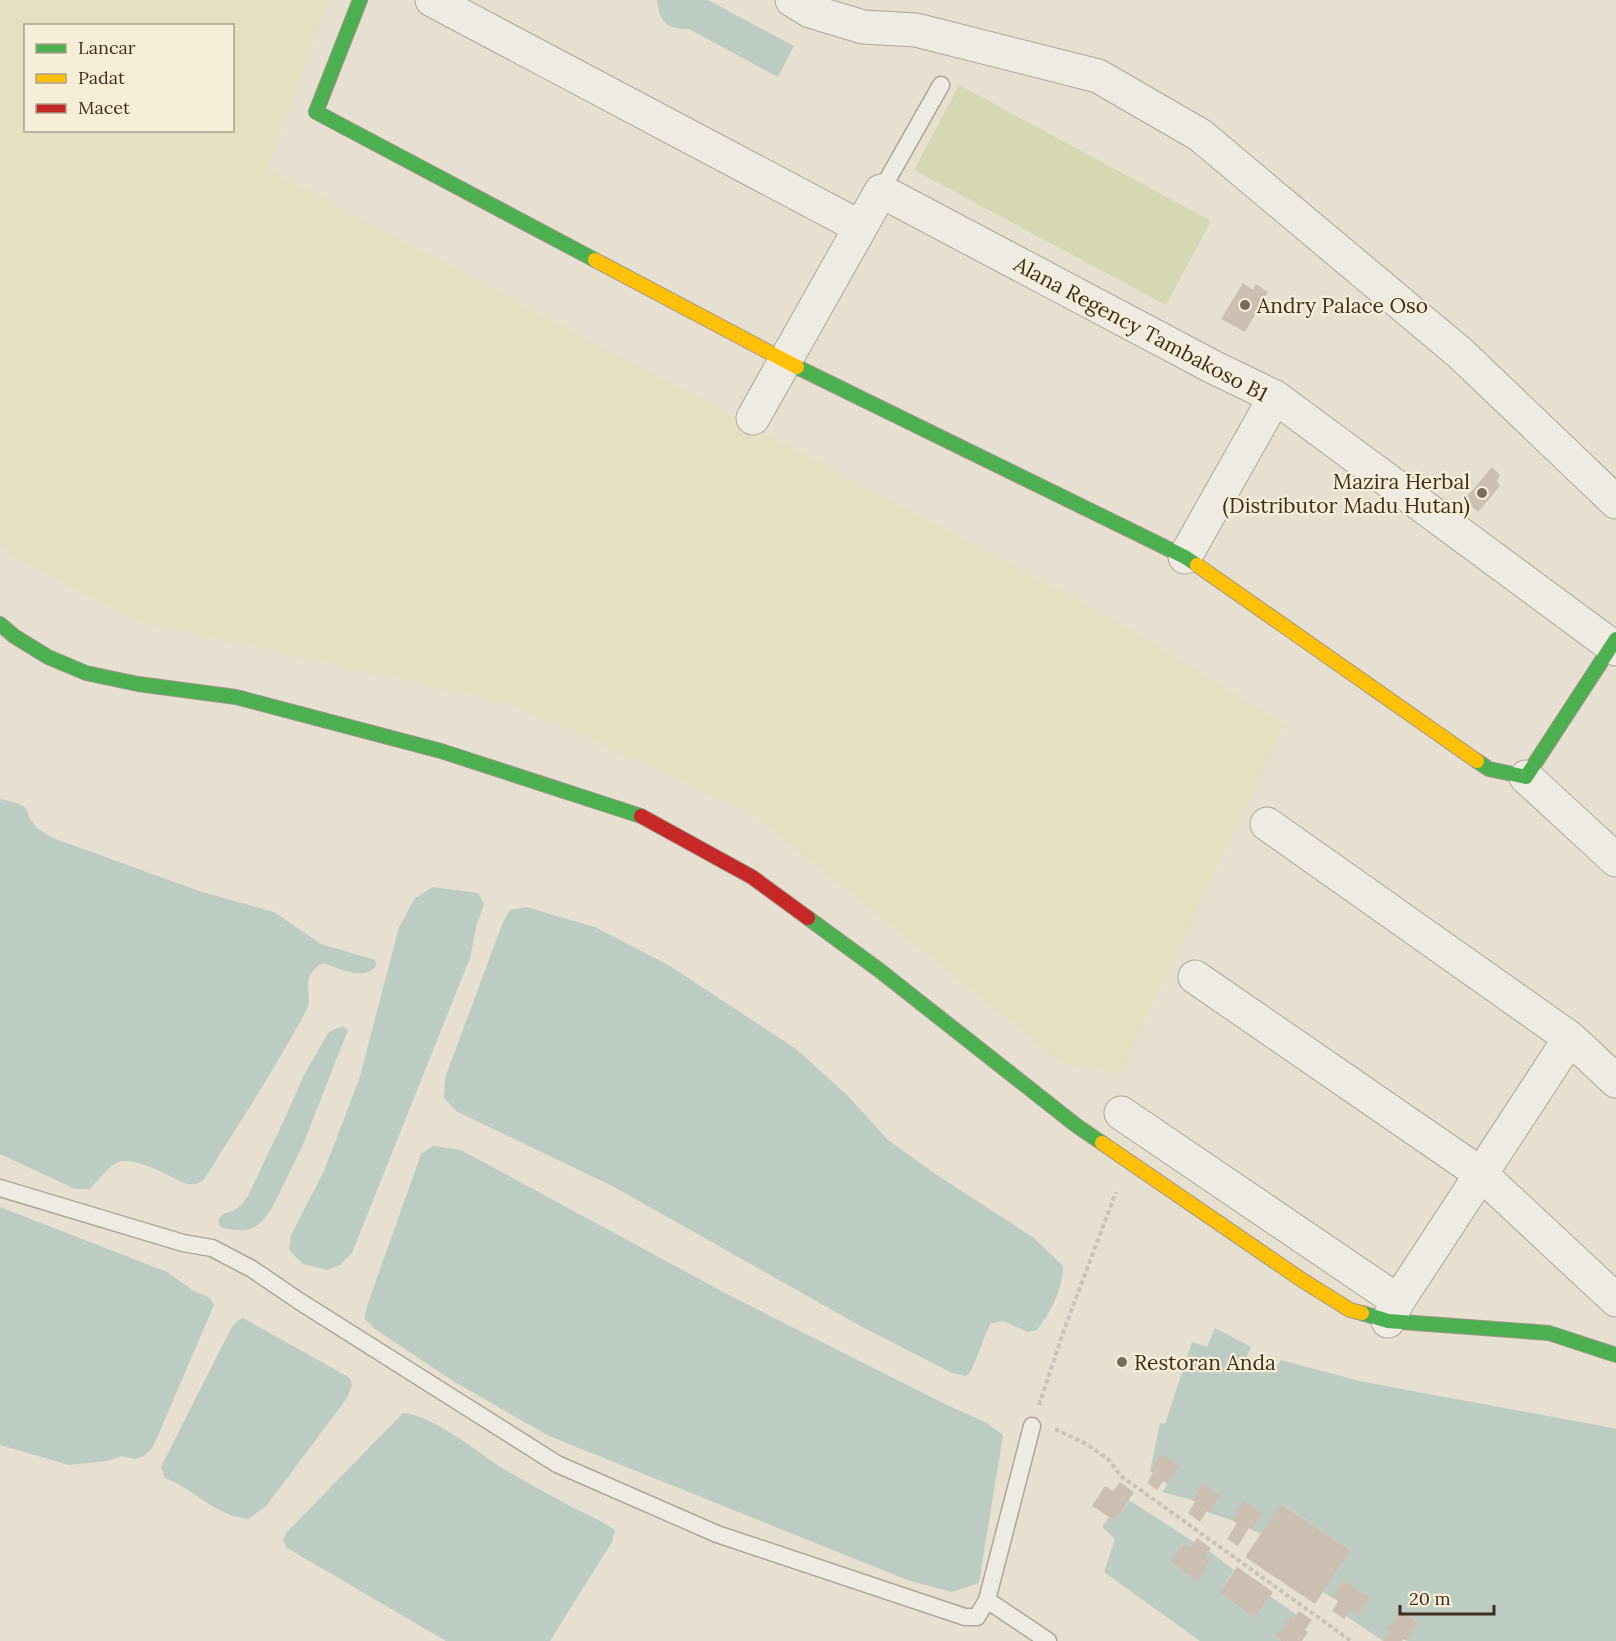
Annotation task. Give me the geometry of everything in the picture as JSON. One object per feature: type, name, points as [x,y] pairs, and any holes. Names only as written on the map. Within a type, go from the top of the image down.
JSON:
[{"type":"street","points":[[360,0],[316,112],[784,361],[1185,557],[1489,769],[1526,777],[1616,860]]},
{"type":"street","points":[[432,0],[860,227]]},
{"type":"street","points":[[792,0],[810,11],[863,27],[916,30],[1098,76],[1200,135],[1460,353],[1616,502]]},
{"type":"street","points":[[753,418],[881,191]]},
{"type":"street","name":"Alana Regency Tambakoso B1","points":[[881,191],[1213,367],[1275,397],[1185,557]]},
{"type":"street","points":[[1275,397],[1615,646],[1526,777]]},
{"type":"street","points":[[0,624],[14,636],[48,657],[86,673],[138,684],[236,697],[441,751],[643,817],[752,877],[879,970],[1077,1126],[1302,1280],[1350,1310],[1393,1311],[1550,1333],[1616,1355]]},
{"type":"street","points":[[1267,824],[1570,1038],[1616,1081]]},
{"type":"street","points":[[1195,977],[1481,1174],[1616,1300]]},
{"type":"street","points":[[1393,1311],[1570,1038]]},
{"type":"street","points":[[1121,1113],[1393,1311]]},
{"type":"lane","points":[[881,191],[941,85]]},
{"type":"lane","points":[[0,1188],[183,1242],[212,1248],[252,1269],[557,1464],[717,1533],[965,1617],[977,1617],[987,1600],[1032,1426]]},
{"type":"lane","points":[[987,1600],[1048,1641]]},
{"type":"path","points":[[1128,1160],[1064,1330],[1032,1426],[1056,1429],[1088,1445],[1109,1460],[1121,1476],[1351,1641]]},
{"type":"shaded area","points":[[0,0],[329,0],[268,169],[1112,618],[1285,725],[1120,1075],[1062,1063],[751,813],[514,705],[135,621],[16,558],[0,542]]},
{"type":"shaded area","points":[[657,0],[708,0],[794,46],[778,77],[689,29],[670,26],[662,19]]},
{"type":"shaded area","points":[[0,799],[26,808],[37,828],[53,838],[202,892],[274,912],[321,944],[375,960],[376,966],[365,973],[351,972],[323,963],[315,968],[309,980],[309,999],[306,1011],[269,1076],[203,1181],[187,1184],[141,1164],[123,1161],[112,1166],[89,1189],[75,1189],[0,1154]]},
{"type":"shaded area","points":[[433,887],[478,893],[484,904],[470,958],[352,1253],[340,1265],[327,1270],[303,1264],[289,1250],[291,1235],[323,1173],[359,1080],[399,927],[415,898]]},
{"type":"shaded area","points":[[526,907],[595,927],[670,966],[796,1049],[848,1096],[888,1140],[1034,1238],[1063,1266],[1061,1283],[1055,1300],[1037,1330],[1028,1332],[1003,1321],[990,1324],[971,1371],[966,1376],[952,1373],[866,1329],[614,1187],[456,1111],[444,1098],[445,1078],[503,922],[510,910]]},
{"type":"shaded area","points":[[343,1026],[348,1030],[302,1147],[272,1208],[261,1222],[251,1229],[237,1230],[220,1227],[218,1220],[221,1216],[237,1208],[248,1196],[304,1075],[325,1038],[330,1031]]},
{"type":"shaded area","points":[[433,1146],[461,1150],[727,1294],[987,1423],[1003,1435],[979,1583],[952,1592],[910,1581],[549,1436],[453,1381],[375,1329],[364,1318],[368,1303],[421,1154]]},
{"type":"shaded area","points":[[0,1207],[167,1272],[194,1291],[210,1298],[214,1305],[153,1447],[144,1456],[135,1459],[122,1456],[108,1461],[69,1465],[0,1445]]},
{"type":"shaded area","points":[[243,1318],[350,1378],[352,1386],[347,1398],[267,1505],[249,1519],[226,1513],[165,1478],[161,1467],[230,1330],[236,1322]]},
{"type":"shaded area","points":[[1215,1328],[1251,1347],[1247,1356],[1273,1371],[1281,1360],[1359,1381],[1616,1429],[1616,1641],[1407,1641],[1419,1623],[1400,1611],[1383,1641],[1346,1616],[1350,1610],[1358,1615],[1369,1599],[1331,1597],[1323,1592],[1351,1550],[1282,1504],[1261,1534],[1252,1530],[1263,1514],[1243,1502],[1231,1520],[1209,1513],[1221,1495],[1203,1483],[1192,1500],[1162,1492],[1180,1466],[1161,1454],[1150,1471],[1160,1423],[1165,1424],[1192,1342],[1207,1347]]},
{"type":"shaded area","points":[[403,1413],[426,1419],[439,1426],[514,1475],[615,1530],[612,1542],[550,1641],[446,1641],[287,1548],[283,1540],[287,1532]]},
{"type":"shaded area","points":[[1129,1500],[1194,1542],[1190,1547],[1183,1543],[1171,1563],[1197,1580],[1210,1561],[1205,1557],[1209,1551],[1234,1570],[1219,1593],[1255,1618],[1270,1596],[1297,1615],[1276,1638],[1281,1641],[1200,1641],[1104,1572],[1115,1539],[1102,1527],[1109,1517],[1115,1521]]},
{"type":"green space","points":[[959,85],[1211,221],[1166,305],[914,170]]},
{"type":"building","name":"Andry Palace Oso","points":[[1243,283],[1253,290],[1256,284],[1268,292],[1245,332],[1221,319]]},
{"type":"building","name":"Mazira Herbal (Distributor Madu Hutan)","points":[[1492,467],[1500,475],[1497,481],[1500,486],[1478,512],[1464,500]]},
{"type":"building","points":[[1161,1453],[1180,1466],[1168,1484],[1163,1481],[1157,1490],[1147,1483],[1153,1473],[1150,1471]]},
{"type":"building","points":[[1120,1482],[1134,1492],[1115,1521],[1092,1506],[1105,1486],[1113,1491]]},
{"type":"building","points":[[1203,1483],[1221,1495],[1200,1522],[1188,1513],[1195,1502],[1192,1500]]},
{"type":"building","points":[[1243,1501],[1263,1514],[1252,1530],[1249,1528],[1238,1546],[1227,1539],[1237,1523],[1231,1520]]},
{"type":"building","points":[[1281,1504],[1351,1550],[1315,1604],[1245,1557]]},
{"type":"building","points":[[1197,1538],[1211,1548],[1205,1557],[1210,1561],[1197,1581],[1170,1562],[1184,1543],[1190,1547]]},
{"type":"building","points":[[1237,1567],[1273,1592],[1255,1618],[1219,1593]]},
{"type":"building","points":[[1343,1580],[1370,1598],[1358,1616],[1350,1610],[1344,1619],[1332,1611],[1338,1601],[1331,1597]]},
{"type":"building","points":[[1400,1610],[1419,1623],[1407,1641],[1403,1639],[1402,1641],[1383,1641],[1390,1631],[1387,1629]]},
{"type":"building","points":[[1299,1611],[1312,1620],[1305,1630],[1308,1632],[1302,1641],[1281,1641],[1275,1637],[1289,1617],[1293,1620]]},
{"type":"traffic: fast","points":[[360,0],[316,112],[595,260]]},
{"type":"traffic: fast","points":[[797,367],[1185,557],[1197,565]]},
{"type":"traffic: fast","points":[[0,624],[14,636],[48,657],[86,673],[138,684],[236,697],[441,751],[641,816]]},
{"type":"traffic: fast","points":[[1477,761],[1489,769],[1526,777],[1616,639]]},
{"type":"traffic: fast","points":[[808,918],[879,970],[1077,1126],[1102,1143]]},
{"type":"traffic: fast","points":[[1362,1313],[1388,1321],[1549,1333],[1616,1355]]},
{"type":"traffic: slow","points":[[595,260],[797,367]]},
{"type":"traffic: slow","points":[[1197,565],[1477,761]]},
{"type":"traffic: slow","points":[[1102,1143],[1302,1280],[1350,1310],[1362,1313]]},
{"type":"traffic: jam","points":[[641,816],[752,877],[808,918]]},
{"type":"place","name":"Andry Palace Oso","points":[[1245,305]]},
{"type":"place","name":"Mazira Herbal (Distributor Madu Hutan)","points":[[1482,493]]},
{"type":"place","name":"Restoran Anda","points":[[1122,1362]]}]
